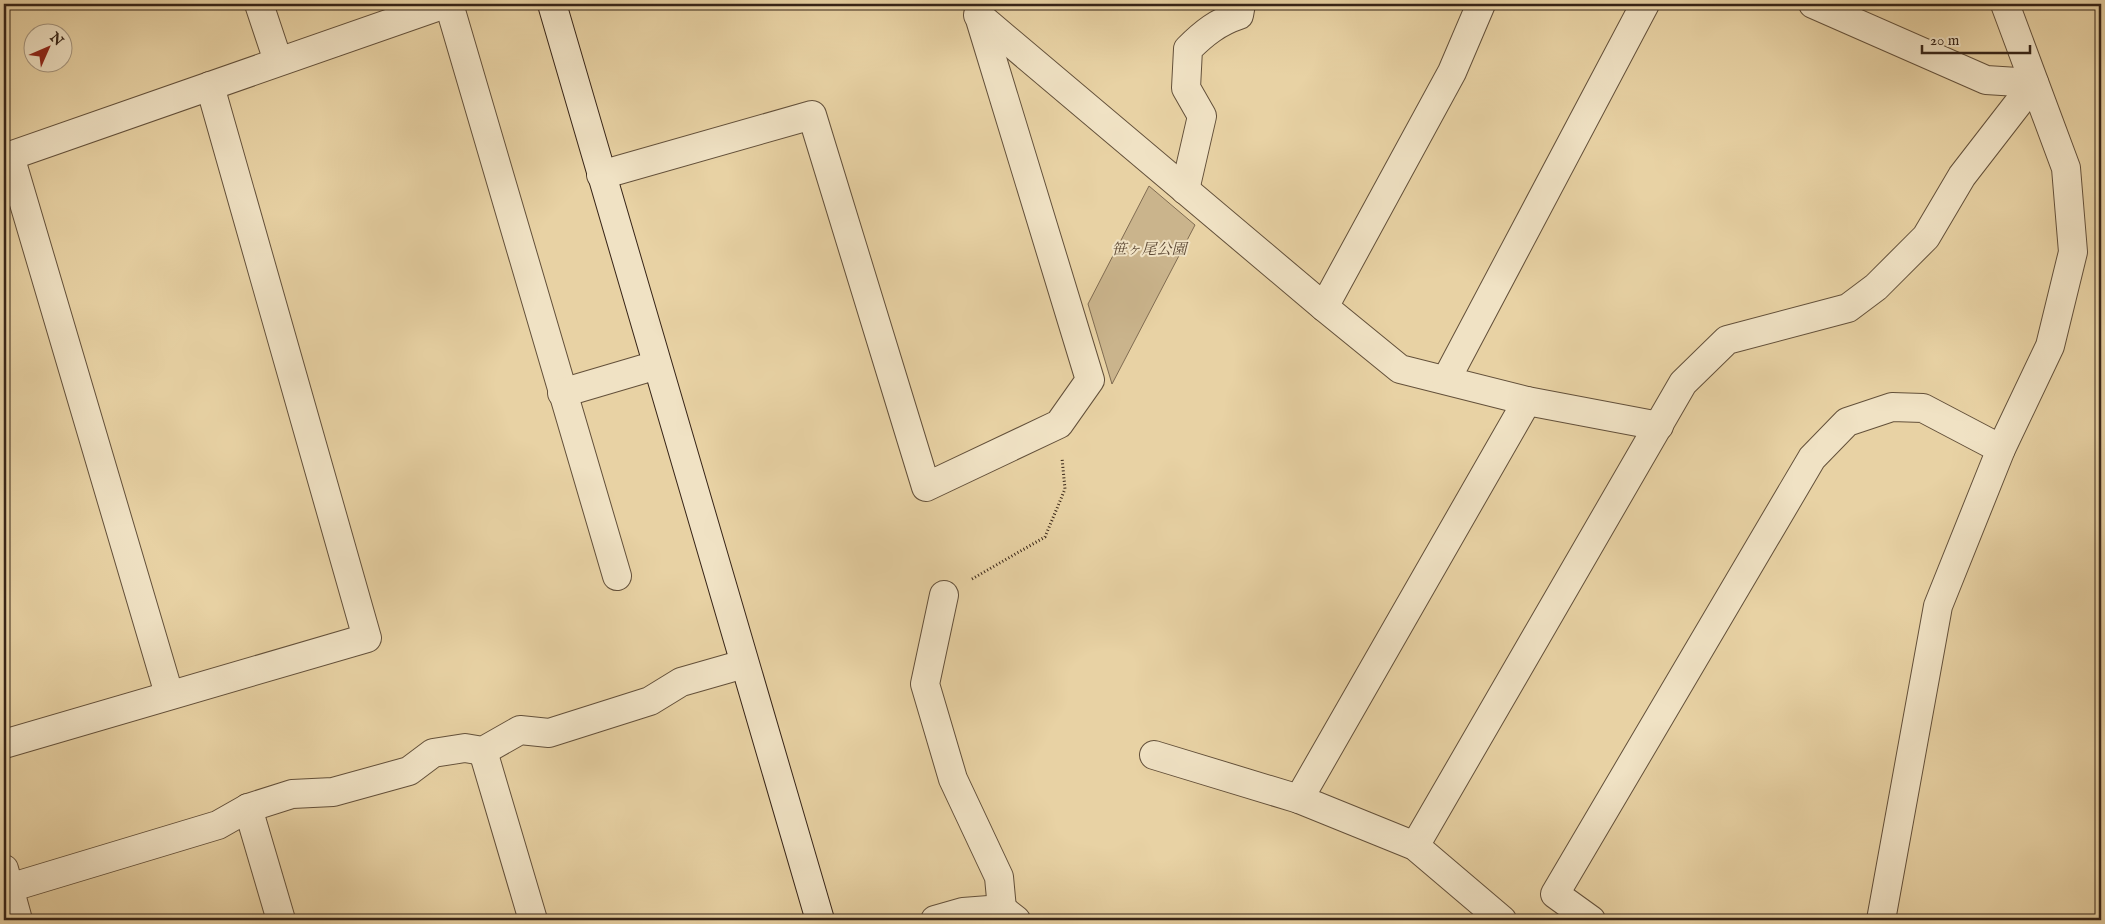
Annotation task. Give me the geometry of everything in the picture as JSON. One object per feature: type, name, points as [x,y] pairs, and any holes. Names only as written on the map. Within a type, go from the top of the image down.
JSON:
[{"type":"street","points":[[259,4],[278,61]]},
{"type":"street","points":[[169,694],[7,157],[278,61],[447,4],[617,576]]},
{"type":"street","points":[[552,4],[820,920]]},
{"type":"street","points":[[1185,190],[1202,116],[1186,88],[1188,49],[1202,35],[1222,21],[1240,15],[1241,4]]},
{"type":"street","points":[[1324,307],[1452,72],[1482,4]]},
{"type":"street","points":[[1446,380],[1645,4]]},
{"type":"street","points":[[1813,4],[1986,80],[2034,82]]},
{"type":"street","points":[[1881,920],[1938,606],[2001,449],[2050,346],[2073,252],[2066,168],[2005,4]]},
{"type":"street","points":[[601,175],[812,114],[926,487],[1059,424],[1090,380],[975,8]]},
{"type":"street","points":[[975,8],[1185,190],[1400,369],[1527,401],[1659,426]]},
{"type":"street","points":[[1415,846],[1683,383],[1727,340],[1848,308],[1876,286],[1926,237],[1962,176],[2034,82]]},
{"type":"street","points":[[4,744],[169,694],[367,638],[210,86]]},
{"type":"street","points":[[562,393],[657,365]]},
{"type":"street","points":[[1299,799],[1527,401]]},
{"type":"street","points":[[1591,920],[1555,894],[1812,458],[1847,422],[1892,407],[1924,408],[2001,449]]},
{"type":"street","points":[[935,920],[963,912],[1010,915],[999,877],[953,779],[925,684],[944,595]]},
{"type":"street","points":[[18,920],[6,879],[218,824],[248,808],[292,794],[333,792],[409,771],[433,753],[465,748],[483,751],[520,730],[549,733],[650,701],[681,682],[744,664]]},
{"type":"street","points":[[483,751],[533,920]]},
{"type":"street","points":[[1154,755],[1299,799],[1415,846],[1502,920]]},
{"type":"street","points":[[248,808],[281,920]]},
{"type":"path","points":[[944,595],[1045,537],[1065,489],[1059,424]]},
{"type":"green space","name":"笹ヶ尾公園","points":[[1149,186],[1195,225],[1112,384],[1088,304]]}]
